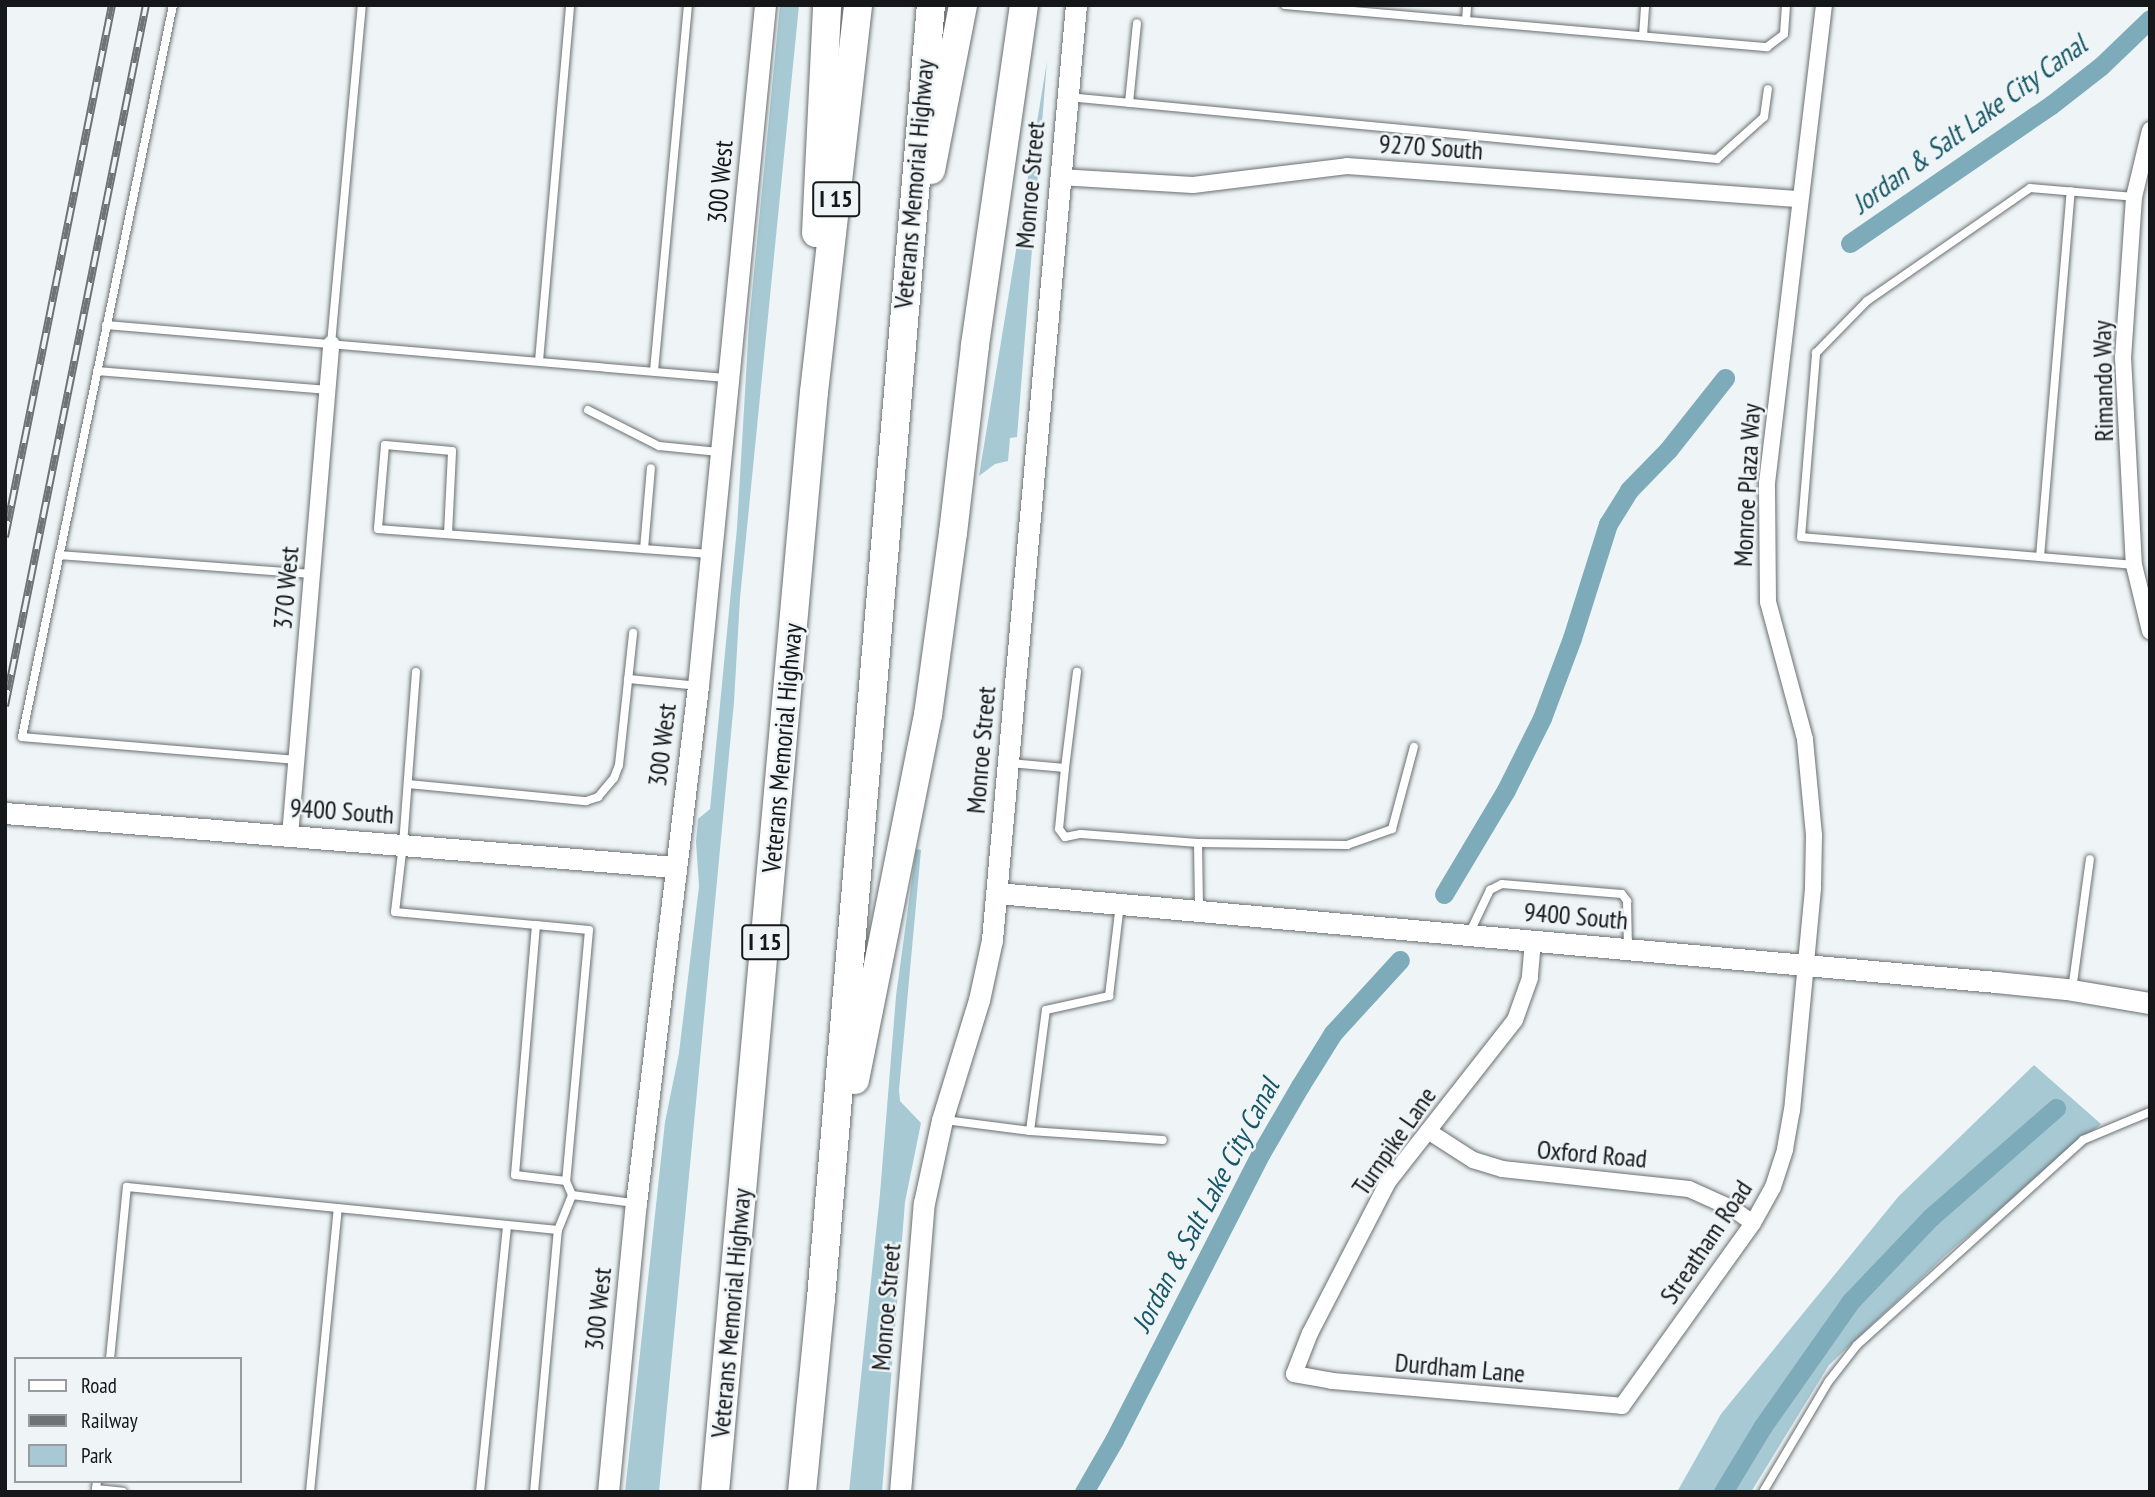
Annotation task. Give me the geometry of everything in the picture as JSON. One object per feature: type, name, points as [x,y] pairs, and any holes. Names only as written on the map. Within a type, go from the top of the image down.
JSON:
[{"type":"highway","points":[[814,392],[816,189],[827,5]]},
{"type":"highway","name":"Veterans Memorial Highway","points":[[715,1492],[814,392],[858,5]]},
{"type":"highway","name":"Veterans Memorial Highway","points":[[802,1492],[821,1298],[901,324],[931,5]]},
{"type":"highway","points":[[901,324],[963,5]]},
{"type":"highway","points":[[821,1298],[853,1090],[928,715],[952,546],[975,345],[1024,5]]},
{"type":"street","name":"300 West","points":[[608,1492],[636,1203],[712,555],[765,5]]},
{"type":"street","name":"Monroe Street","points":[[900,1492],[919,1244],[942,1120],[979,1000],[992,940],[1076,5]]},
{"type":"street","name":"Monroe Plaza Way","points":[[1805,965],[1813,887],[1810,784],[1805,738],[1769,602],[1766,576],[1767,483],[1824,5]]},
{"type":"street","name":"Rimando Way","points":[[2150,130],[2134,197],[2123,358],[2134,565],[2150,631]]},
{"type":"street","name":"9270 South","points":[[1059,177],[1193,185],[1348,166],[1800,199]]},
{"type":"street","name":"370 West","points":[[290,835],[331,344]]},
{"type":"street","name":"9400 South","points":[[5,813],[675,867]]},
{"type":"street","name":"9400 South","points":[[997,893],[2072,990],[2150,1003]]},
{"type":"street","name":"Turnpike Lane","points":[[1294,1374],[1310,1334],[1388,1182],[1516,1020],[1530,978],[1533,941]]},
{"type":"street","name":"Streatham Road","points":[[1622,1406],[1753,1223],[1773,1187],[1785,1149],[1792,1111],[1805,965]]},
{"type":"street","name":"Oxford Road","points":[[1428,1130],[1473,1160],[1502,1169],[1689,1189],[1710,1197],[1753,1223]]},
{"type":"street","name":"Durdham Lane","points":[[1294,1374],[1332,1381],[1622,1406]]},
{"type":"lane","points":[[173,5],[22,737],[296,760]]},
{"type":"lane","points":[[331,344],[362,5]]},
{"type":"lane","points":[[539,361],[570,5]]},
{"type":"lane","points":[[654,371],[688,5]]},
{"type":"lane","points":[[1285,5],[1768,47],[1784,34],[1786,5]]},
{"type":"lane","points":[[1466,21],[1467,5]]},
{"type":"lane","points":[[1643,36],[1645,5]]},
{"type":"lane","points":[[1129,103],[1137,23]]},
{"type":"lane","points":[[1066,97],[1717,159],[1764,117],[1768,89]]},
{"type":"lane","points":[[2134,197],[2030,188],[1867,301],[1816,353],[1801,537],[2134,565]]},
{"type":"lane","points":[[2040,557],[2071,191]]},
{"type":"lane","points":[[106,325],[729,379]]},
{"type":"lane","points":[[97,372],[328,390]]},
{"type":"lane","points":[[588,410],[659,446],[722,453]]},
{"type":"lane","points":[[447,534],[452,451],[385,445],[378,529],[712,555]]},
{"type":"lane","points":[[644,549],[651,468]]},
{"type":"lane","points":[[60,555],[311,575]]},
{"type":"lane","points":[[408,785],[586,801],[598,797],[614,778],[619,765],[633,633]]},
{"type":"lane","points":[[416,672],[395,912],[589,930],[566,1181],[572,1195],[558,1230],[534,1492]]},
{"type":"lane","points":[[1077,672],[1059,829],[1065,836],[1080,834],[1198,843],[1347,845],[1392,829],[1414,747]]},
{"type":"lane","points":[[628,679],[698,686]]},
{"type":"lane","points":[[1007,763],[1065,768]]},
{"type":"lane","points":[[1198,843],[1199,911]]},
{"type":"lane","points":[[2072,990],[2090,859]]},
{"type":"lane","points":[[1469,935],[1490,890],[1502,884],[1622,894],[1627,901],[1628,949]]},
{"type":"lane","points":[[1030,1131],[1046,1010],[1109,996],[1121,904]]},
{"type":"lane","points":[[536,925],[515,1175],[566,1181]]},
{"type":"lane","points":[[1763,1492],[1829,1381],[1857,1345],[2083,1140],[2150,1112]]},
{"type":"lane","points":[[942,1120],[1030,1131],[1163,1140]]},
{"type":"lane","points":[[110,1357],[128,1187],[558,1230]]},
{"type":"lane","points":[[572,1195],[636,1203]]},
{"type":"lane","points":[[310,1492],[338,1208]]},
{"type":"lane","points":[[480,1492],[507,1225]]},
{"type":"lane","points":[[97,1483],[96,1489],[123,1492]]},
{"type":"green space","points":[[780,5],[799,5],[740,598],[734,702],[659,1492],[625,1492],[665,1122],[679,1053],[699,886],[696,842],[698,819],[710,809],[737,528],[749,324]]},
{"type":"green space","points":[[1047,61],[1017,437],[1010,438],[1008,461],[995,464],[979,476]]},
{"type":"green space","points":[[916,849],[921,850],[899,1090],[900,1101],[921,1123],[905,1202],[882,1492],[849,1492],[880,1194],[896,996]]},
{"type":"green space","points":[[2034,1065],[2101,1124],[1948,1253],[1829,1365],[1751,1492],[1677,1492],[1721,1414],[1898,1197]]},
{"type":"waterway","name":"Jordan & Salt Lake City Canal","points":[[1850,243],[2051,105],[2101,66],[2150,19]]},
{"type":"waterway","name":"Jordan & Salt Lake City Canal","points":[[1444,894],[1506,790],[1542,718],[1572,638],[1608,524],[1629,490],[1668,450],[1725,378]]},
{"type":"waterway","name":"Jordan & Salt Lake City Canal","points":[[1084,1492],[1114,1440],[1261,1153],[1300,1086],[1333,1033],[1400,960]]},
{"type":"waterway","points":[[1723,1492],[1763,1426],[1850,1302],[1931,1217],[2056,1108]]},
{"type":"railway","points":[[5,537],[112,5]]},
{"type":"railway","points":[[5,706],[146,5]]}]
